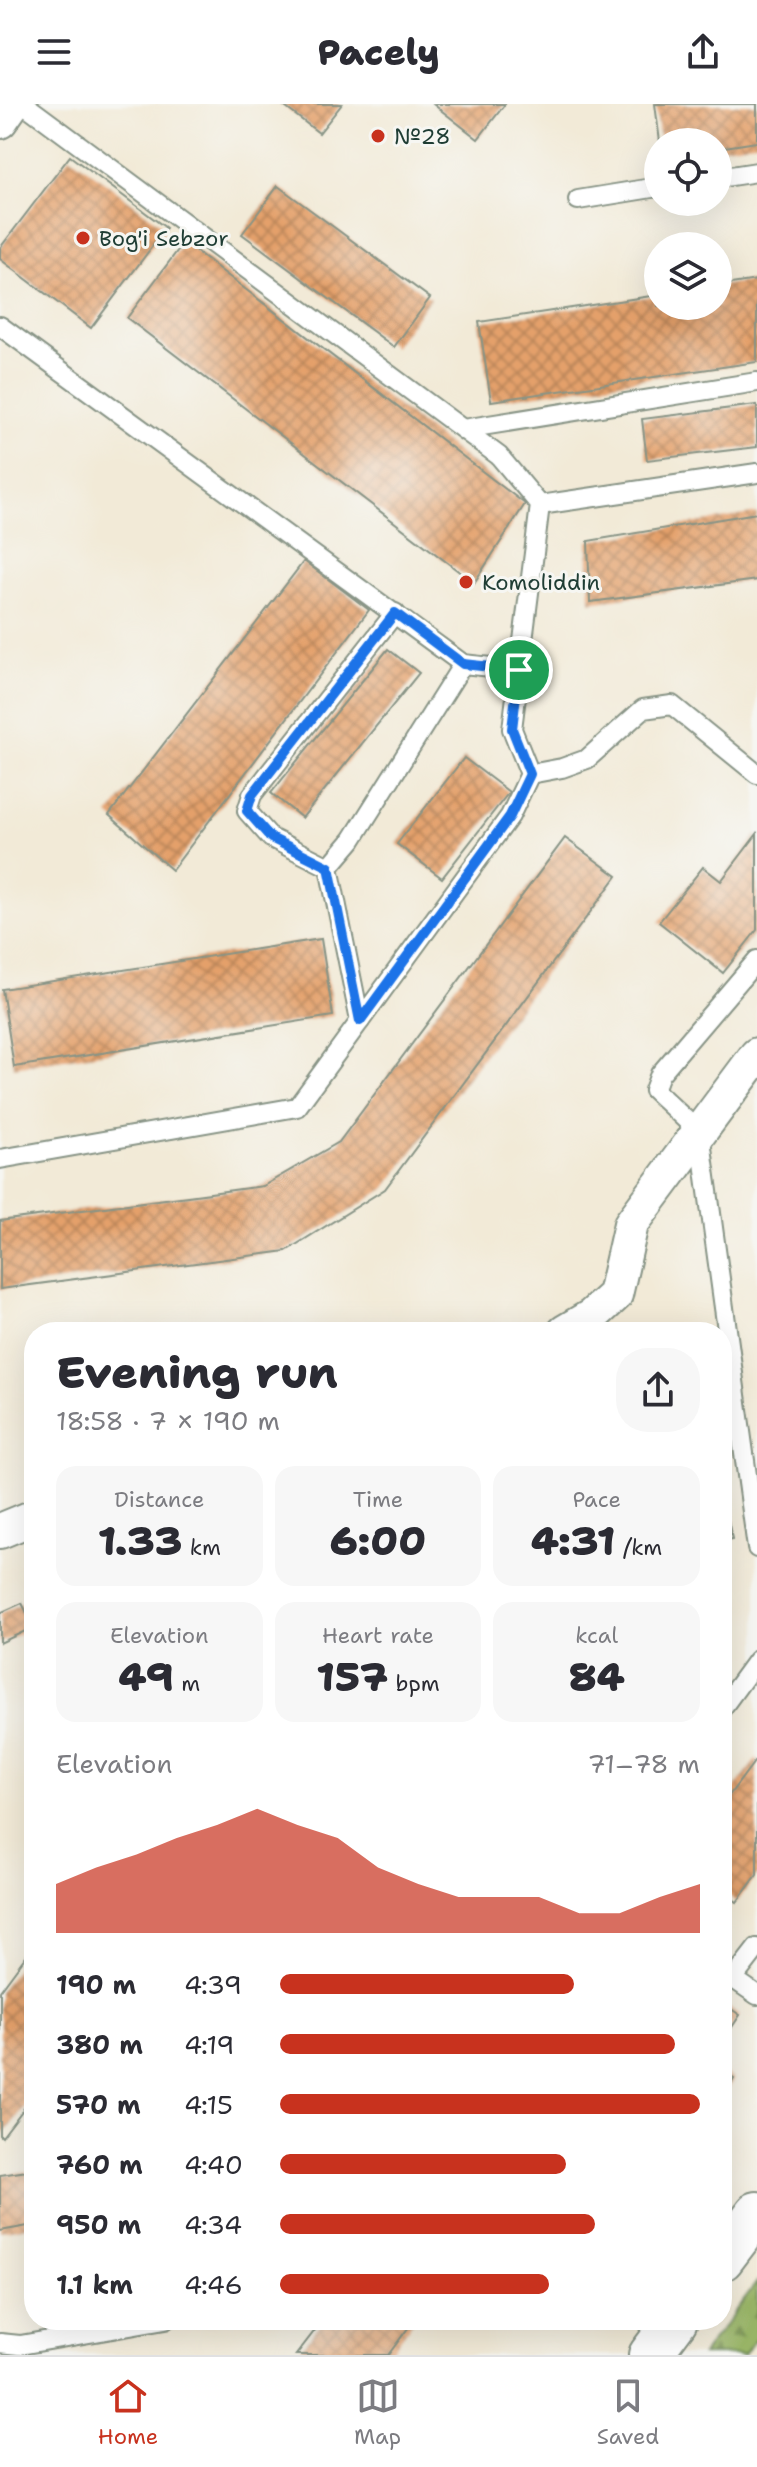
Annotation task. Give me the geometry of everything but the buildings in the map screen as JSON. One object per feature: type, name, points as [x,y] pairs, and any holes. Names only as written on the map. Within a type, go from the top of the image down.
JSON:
[{"type":"street","points":[[0,121],[12,104]]},
{"type":"street","points":[[582,1322],[615,1295],[631,1224],[757,1055]]},
{"type":"street","points":[[0,1531],[24,1521]]},
{"type":"street","points":[[732,2246],[757,2213]]},
{"type":"street","points":[[650,2355],[669,2330]]},
{"type":"lane","points":[[0,1159],[297,1107],[510,816],[530,774],[512,729],[540,505],[499,456],[24,104]]},
{"type":"lane","points":[[732,176],[757,172]]},
{"type":"lane","points":[[578,200],[644,189]]},
{"type":"lane","points":[[0,326],[463,664],[519,670]]},
{"type":"lane","points":[[463,429],[757,382]]},
{"type":"lane","points":[[540,505],[757,473]]},
{"type":"lane","points":[[329,867],[271,838],[247,811],[252,795],[395,613]]},
{"type":"lane","points":[[329,867],[352,840],[463,664]]},
{"type":"lane","points":[[530,774],[587,759],[643,709],[672,705],[757,774]]},
{"type":"lane","points":[[329,867],[360,1021]]},
{"type":"lane","points":[[726,1322],[700,1133],[654,1090],[660,1074],[757,960]]},
{"type":"lane","points":[[732,1366],[757,1548]]},
{"type":"lane","points":[[732,1694],[757,1660]]},
{"type":"lane","points":[[732,1971],[757,1948]]},
{"type":"lane","points":[[732,1978],[757,1995]]},
{"type":"lane","points":[[0,2343],[20,2345],[107,2330]]},
{"type":"green space","points":[[757,2282],[757,2337],[744,2355],[702,2355],[721,2330],[732,2330],[732,2315]]},
{"type":"place","name":"№28","points":[[378,136]]},
{"type":"place","name":"Bog'i Sebzor","points":[[83,238]]},
{"type":"place","name":"Komoliddin","points":[[466,582]]},
{"type":"route","points":[[395,613],[463,664],[519,670],[512,729],[530,774],[510,816],[360,1021],[329,867],[271,838],[247,811],[252,795],[395,613]]}]
